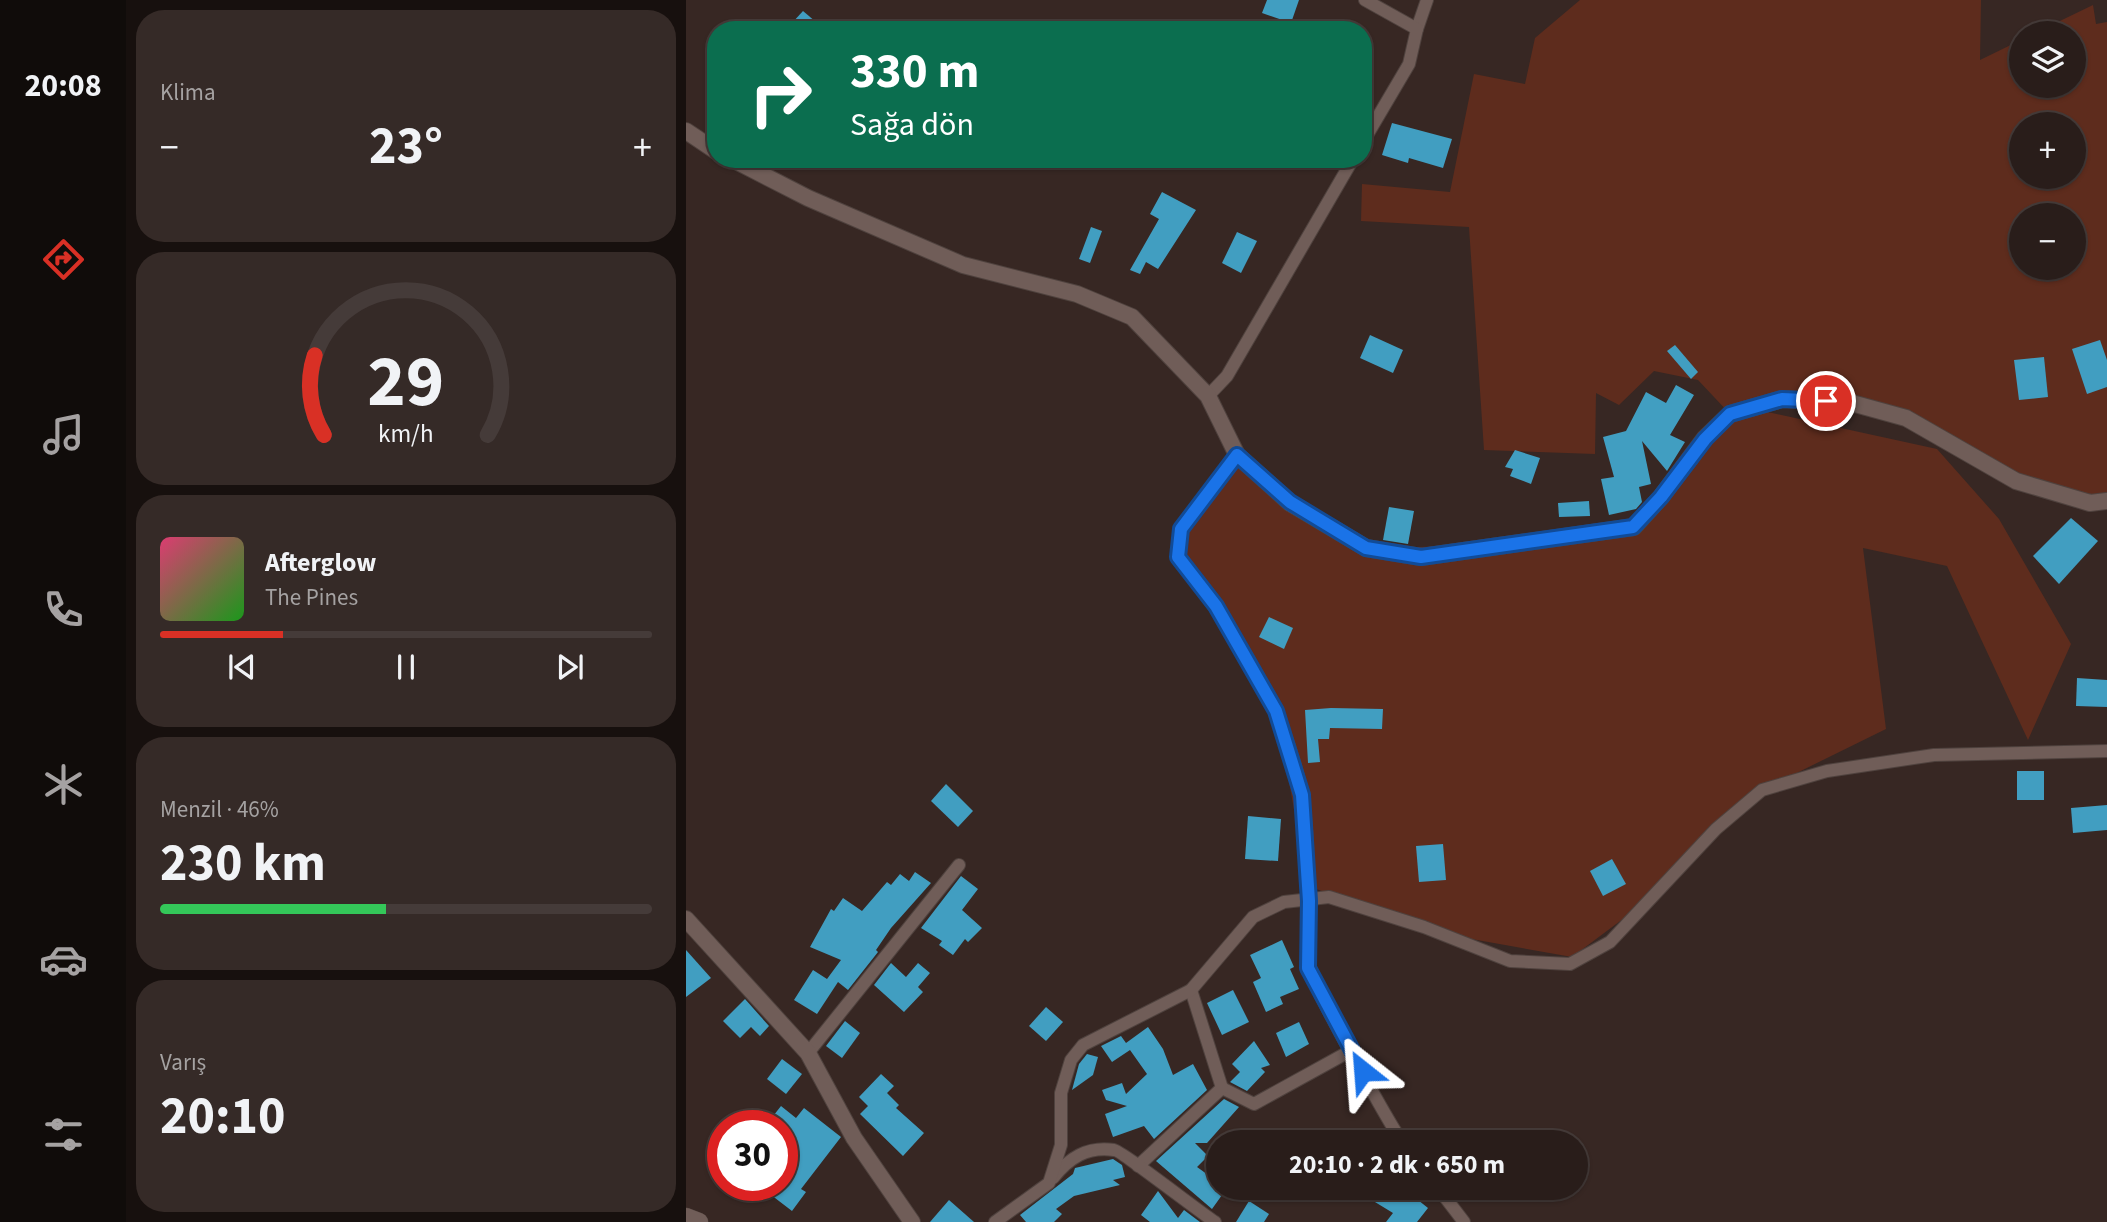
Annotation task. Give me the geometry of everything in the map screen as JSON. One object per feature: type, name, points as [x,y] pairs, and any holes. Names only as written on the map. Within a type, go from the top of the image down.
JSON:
[{"type":"main road","points":[[686,1217],[699,1222]]},
{"type":"street","points":[[1365,0],[1417,29]]},
{"type":"street","points":[[1372,127],[1409,64],[1427,0]]},
{"type":"street","points":[[686,131],[707,145]]},
{"type":"street","points":[[750,168],[808,198],[963,265],[1077,294],[1132,317],[1208,396],[1237,455],[1290,502],[1366,548],[1421,557],[1633,527],[1661,497],[1705,439],[1730,414],[1782,399],[1848,402],[1906,418],[2016,481],[2090,503],[2107,501]]},
{"type":"street","points":[[1208,396],[1227,376],[1348,168]]},
{"type":"street","points":[[1237,455],[1181,529],[1178,557],[1216,606],[1276,711],[1302,795],[1309,901],[1308,968],[1396,1130]]},
{"type":"street","points":[[1049,1183],[1061,1145],[1061,1093],[1071,1060],[1083,1045],[1191,990],[1252,917],[1284,902],[1329,897],[1424,927],[1510,961],[1570,964],[1610,942],[1716,829],[1762,790],[1828,771],[1934,755],[2107,751]]},
{"type":"street","points":[[808,1053],[959,865]]},
{"type":"street","points":[[686,919],[808,1053],[854,1138],[912,1222]]},
{"type":"street","points":[[1191,990],[1222,1088],[1254,1104],[1352,1050]]},
{"type":"street","points":[[1138,1166],[1222,1088]]},
{"type":"street","points":[[995,1222],[1049,1183],[1068,1160],[1090,1150],[1117,1149],[1215,1222]]},
{"type":"street","points":[[1447,1200],[1464,1222]]},
{"type":"shaded area","points":[[1580,0],[1981,0],[1980,60],[2009,46],[2009,98],[2086,98],[2086,21],[2060,21],[2093,5],[2096,24],[2107,22],[2107,498],[2055,494],[1906,418],[1848,402],[1754,409],[1937,449],[1999,519],[2071,644],[2028,740],[1947,566],[1863,548],[1886,729],[1762,790],[1663,889],[1572,957],[1438,933],[1308,886],[1276,711],[1179,544],[1237,455],[1307,513],[1366,548],[1512,545],[1633,527],[1730,414],[1698,380],[1654,371],[1619,405],[1596,393],[1595,454],[1484,450],[1469,227],[1361,221],[1362,184],[1450,192],[1474,74],[1525,84],[1535,38]]},
{"type":"building","points":[[1267,0],[1299,0],[1292,21],[1262,13]]},
{"type":"building","points":[[803,11],[815,21],[794,21]]},
{"type":"building","points":[[1392,123],[1452,139],[1443,168],[1409,158],[1408,163],[1382,155]]},
{"type":"building","points":[[1162,192],[1196,210],[1158,269],[1146,262],[1140,274],[1130,270],[1159,219],[1150,214]]},
{"type":"building","points":[[1091,227],[1102,231],[1090,263],[1079,259]]},
{"type":"building","points":[[1237,232],[1257,241],[1241,273],[1222,263]]},
{"type":"building","points":[[1370,335],[1403,350],[1393,373],[1360,358]]},
{"type":"building","points":[[2100,340],[2107,360],[2107,387],[2087,394],[2072,349]]},
{"type":"building","points":[[1675,345],[1698,372],[1691,379],[1667,351]]},
{"type":"building","points":[[2044,357],[2048,397],[2019,400],[2014,360]]},
{"type":"building","points":[[1676,385],[1694,395],[1670,435],[1685,442],[1667,471],[1642,441],[1651,484],[1639,487],[1642,502],[1636,509],[1609,515],[1601,479],[1614,477],[1603,437],[1626,431],[1646,392],[1666,403]]},
{"type":"building","points":[[1515,450],[1540,458],[1531,484],[1510,476],[1513,469],[1505,467]]},
{"type":"building","points":[[1589,501],[1590,516],[1559,517],[1558,503]]},
{"type":"building","points":[[1389,507],[1414,511],[1408,544],[1383,540]]},
{"type":"building","points":[[2071,518],[2098,541],[2059,584],[2033,556]]},
{"type":"building","points":[[1269,617],[1293,628],[1284,649],[1259,637]]},
{"type":"building","points":[[2077,678],[2107,680],[2107,707],[2076,706]]},
{"type":"building","points":[[1383,709],[1382,729],[1330,728],[1329,739],[1318,739],[1320,762],[1308,763],[1305,710]]},
{"type":"building","points":[[2017,771],[2044,771],[2044,800],[2017,800]]},
{"type":"building","points":[[946,784],[973,811],[958,827],[931,801]]},
{"type":"building","points":[[2107,805],[2107,830],[2073,833],[2071,808]]},
{"type":"building","points":[[1248,816],[1281,819],[1278,861],[1245,859]]},
{"type":"building","points":[[1443,844],[1446,880],[1419,882],[1416,846]]},
{"type":"building","points":[[1612,859],[1626,884],[1603,896],[1590,871]]},
{"type":"building","points":[[915,872],[931,883],[891,928],[876,950],[878,952],[848,990],[838,982],[817,1014],[794,1000],[813,970],[827,979],[841,960],[810,947],[831,909],[834,911],[843,898],[862,911],[887,882],[891,885],[900,874],[909,881]]},
{"type":"building","points":[[961,876],[978,889],[962,910],[982,928],[968,942],[965,939],[953,955],[939,945],[942,941],[921,928]]},
{"type":"building","points":[[1282,940],[1294,967],[1290,969],[1299,989],[1280,997],[1283,1004],[1266,1012],[1253,982],[1261,978],[1250,955]]},
{"type":"building","points":[[686,950],[711,978],[686,997]]},
{"type":"building","points":[[891,963],[906,977],[918,963],[930,973],[918,987],[923,992],[904,1012],[874,985]]},
{"type":"building","points":[[1233,990],[1249,1022],[1222,1035],[1207,1003]]},
{"type":"building","points":[[745,999],[769,1026],[760,1036],[751,1027],[740,1038],[723,1021]]},
{"type":"building","points":[[1046,1007],[1063,1022],[1046,1041],[1029,1026]]},
{"type":"building","points":[[845,1021],[860,1033],[842,1058],[826,1046]]},
{"type":"building","points":[[1299,1022],[1309,1044],[1286,1057],[1276,1033]]},
{"type":"building","points":[[1148,1027],[1163,1049],[1173,1075],[1193,1064],[1207,1090],[1154,1139],[1144,1126],[1113,1137],[1105,1114],[1127,1106],[1106,1100],[1102,1090],[1122,1083],[1126,1094],[1147,1074],[1130,1050],[1112,1062],[1101,1046],[1121,1036],[1126,1043]]},
{"type":"building","points":[[1254,1041],[1270,1065],[1261,1068],[1265,1072],[1247,1091],[1230,1082],[1240,1072],[1232,1064]]},
{"type":"building","points":[[1087,1054],[1098,1057],[1093,1075],[1072,1090],[1079,1064]]},
{"type":"building","points":[[782,1059],[802,1074],[786,1094],[767,1079]]},
{"type":"building","points":[[881,1074],[894,1086],[887,1093],[899,1105],[896,1108],[924,1133],[903,1156],[860,1114],[868,1106],[859,1097]]},
{"type":"building","points":[[1224,1099],[1239,1107],[1219,1130],[1206,1130],[1206,1143],[1195,1143],[1206,1154],[1206,1158],[1197,1167],[1206,1173],[1206,1200],[1218,1200],[1212,1209],[1156,1161]]},
{"type":"building","points":[[804,1108],[841,1137],[801,1189],[806,1192],[792,1211],[779,1201],[798,1201],[798,1116]]},
{"type":"building","points":[[1113,1159],[1122,1165],[1125,1177],[1113,1180],[1120,1185],[1074,1196],[1056,1209],[1062,1214],[1054,1222],[1026,1222],[1020,1215],[1073,1174],[1075,1168]]},
{"type":"building","points":[[1158,1191],[1178,1218],[1184,1210],[1200,1222],[1150,1222],[1141,1215]]},
{"type":"building","points":[[949,1200],[974,1222],[930,1222]]},
{"type":"building","points":[[1372,1200],[1418,1200],[1428,1208],[1417,1222],[1386,1222],[1393,1213]]},
{"type":"building","points":[[1249,1201],[1269,1214],[1264,1222],[1236,1222]]},
{"type":"route","points":[[1363,1071],[1308,968],[1309,901],[1302,795],[1276,711],[1216,606],[1178,557],[1181,529],[1237,455],[1290,502],[1366,548],[1421,557],[1633,527],[1661,497],[1681,467],[1705,439],[1730,414],[1782,399],[1826,401]]}]
